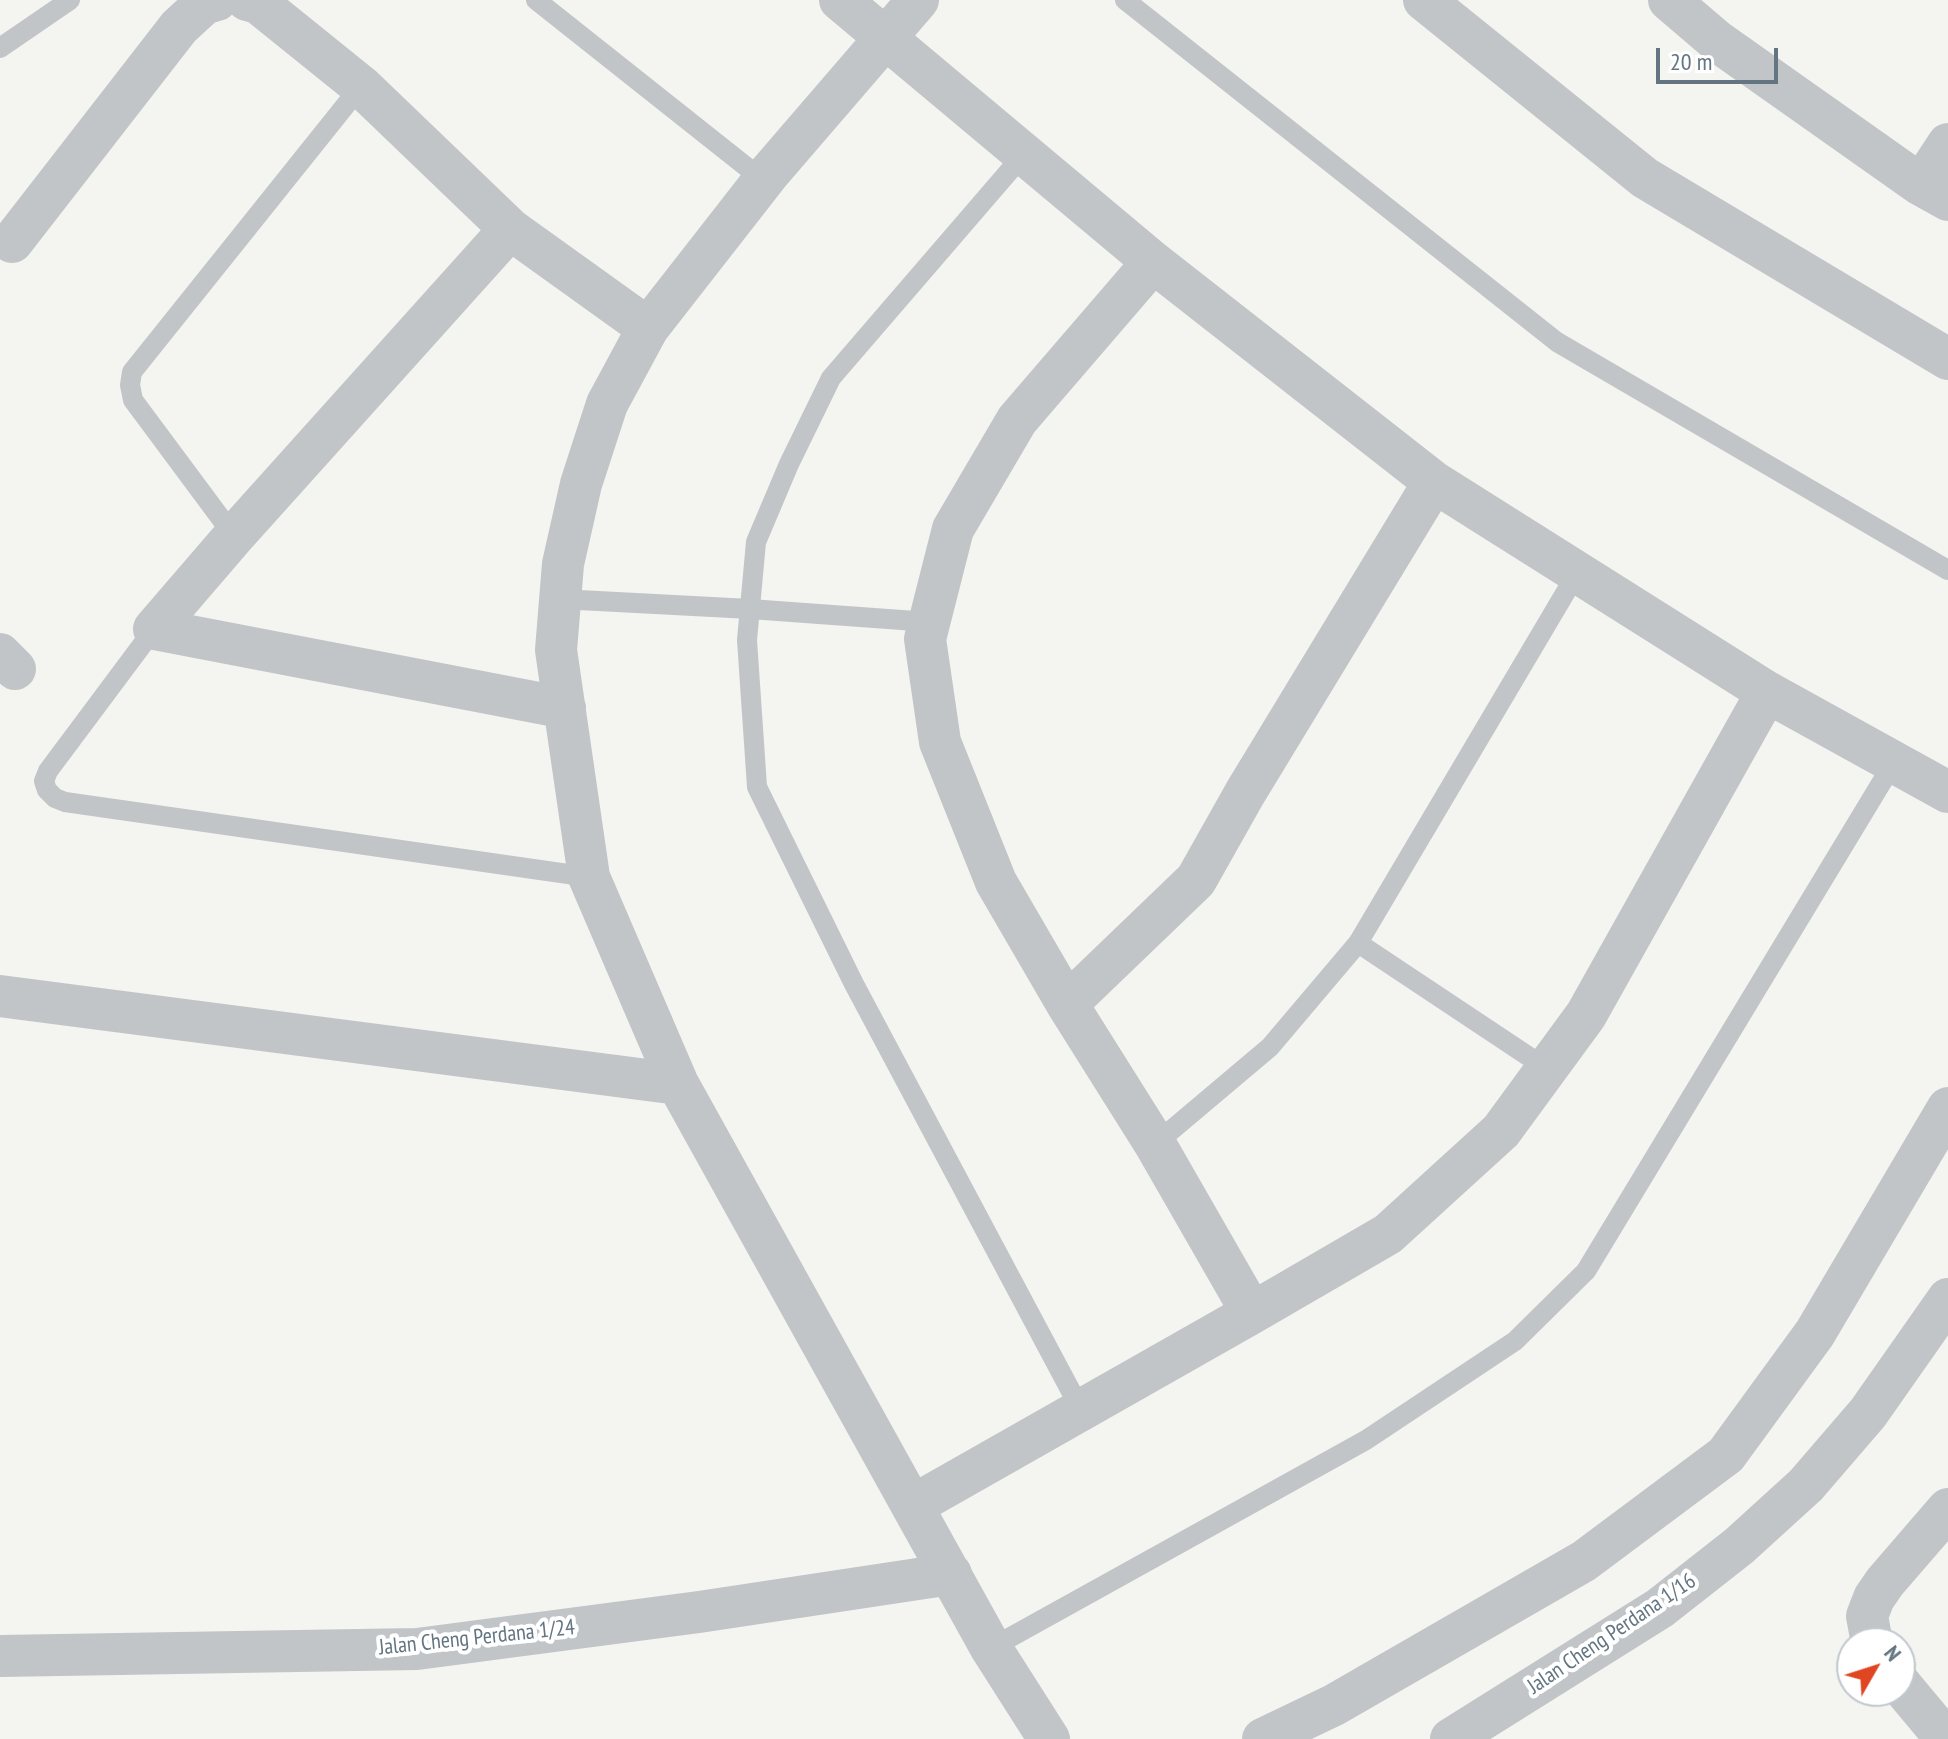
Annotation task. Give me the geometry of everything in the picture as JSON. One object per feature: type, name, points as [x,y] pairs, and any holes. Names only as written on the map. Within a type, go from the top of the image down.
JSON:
[{"type":"street","points":[[12,242],[179,27],[204,4],[217,0]]},
{"type":"street","points":[[247,0],[258,3],[361,86],[510,229],[648,328]]},
{"type":"street","points":[[840,0],[1153,262],[1434,482],[1767,692],[1948,792]]},
{"type":"street","points":[[918,0],[763,180],[648,328],[607,404],[581,484],[563,564],[556,650],[589,877],[678,1084],[991,1648],[1049,1739]]},
{"type":"street","points":[[1424,0],[1645,178],[1948,359]]},
{"type":"street","points":[[1669,0],[1717,41],[1934,192],[1948,144]]},
{"type":"street","points":[[510,229],[154,629],[565,708]]},
{"type":"street","points":[[1153,262],[1017,420],[953,529],[925,639],[940,742],[996,882],[1067,1004],[1155,1144],[1252,1313]]},
{"type":"street","points":[[1067,1004],[1196,880],[1245,793],[1434,482]]},
{"type":"street","points":[[912,1506],[1388,1234],[1501,1131],[1586,1015],[1767,692]]},
{"type":"street","points":[[0,996],[678,1084]]},
{"type":"street","points":[[1263,1739],[1334,1705],[1584,1561],[1726,1455],[1815,1333],[1948,1108]]},
{"type":"street","name":"Jalan Cheng Perdana 1/16","points":[[1451,1739],[1660,1608],[1739,1546],[1806,1485],[1868,1413],[1948,1299]]},
{"type":"street","points":[[1869,1627],[1867,1616],[1874,1598],[1948,1509]]},
{"type":"street","name":"Jalan Cheng Perdana 1/24","points":[[0,1656],[417,1649],[699,1612],[951,1574]]},
{"type":"street","points":[[1916,1703],[1946,1739]]},
{"type":"lane","points":[[0,48],[70,0]]},
{"type":"lane","points":[[536,0],[763,180]]},
{"type":"lane","points":[[1125,0],[1557,342],[1948,570]]},
{"type":"lane","points":[[234,536],[133,400],[130,385],[132,372],[361,86]]},
{"type":"lane","points":[[1024,154],[831,378],[789,464],[756,542],[747,640],[757,787],[854,984],[1081,1410]]},
{"type":"lane","points":[[1155,1144],[1270,1047],[1358,943],[1577,573]]},
{"type":"lane","points":[[560,599],[929,622]]},
{"type":"lane","points":[[154,629],[48,771],[44,781],[55,798],[65,802],[589,877]]},
{"type":"lane","points":[[991,1648],[1366,1440],[1526,1331],[1586,1271],[1894,762]]},
{"type":"lane","points":[[1358,943],[1546,1068]]}]
